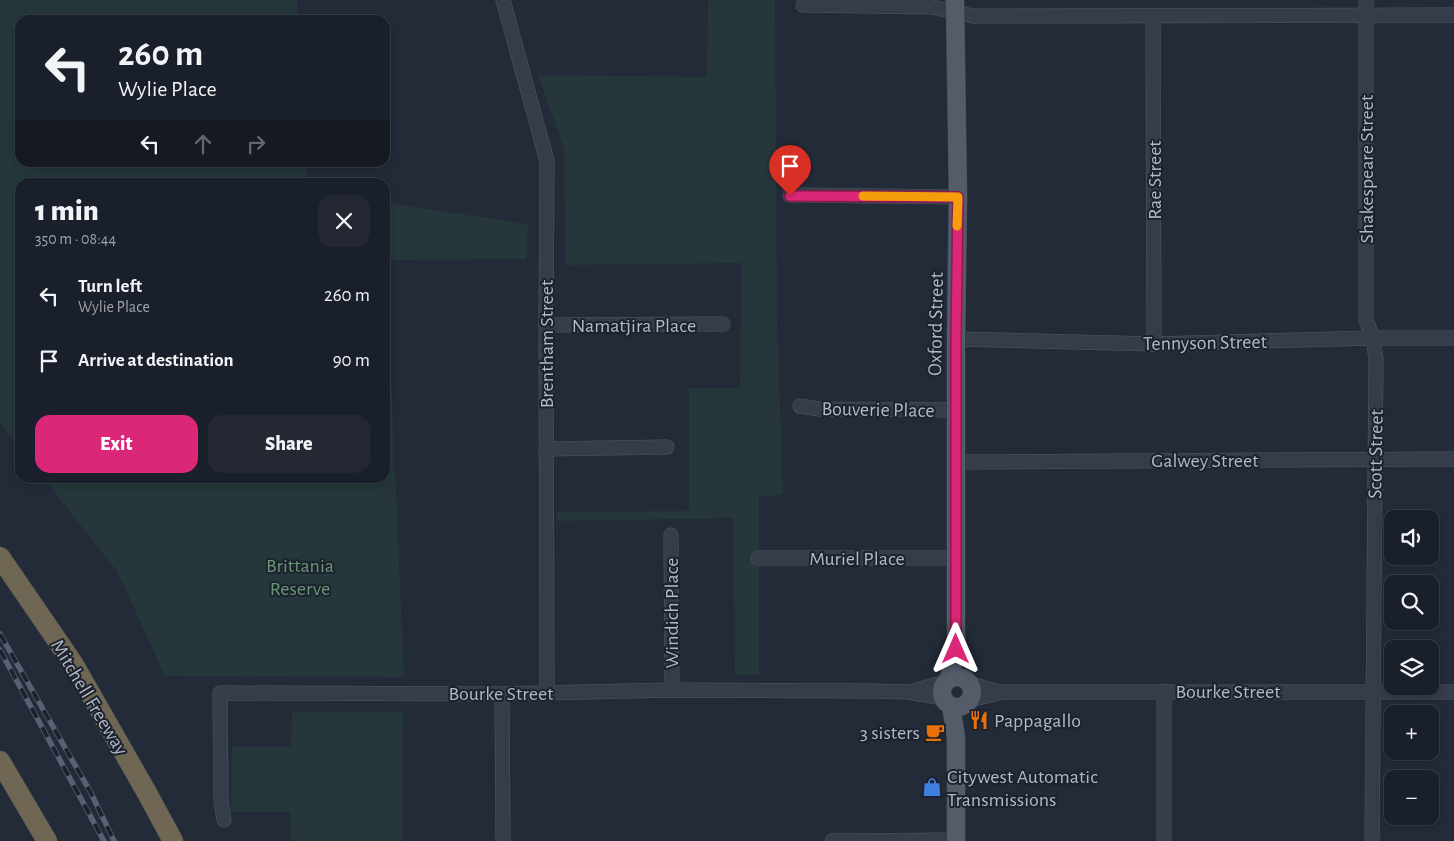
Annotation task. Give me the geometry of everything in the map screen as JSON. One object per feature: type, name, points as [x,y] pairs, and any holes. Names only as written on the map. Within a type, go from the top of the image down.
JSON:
[{"type":"highway","name":"Mitchell Freeway","points":[[0,557],[74,665],[173,841]]},
{"type":"highway","points":[[0,761],[47,841]]},
{"type":"highway","points":[[14,784],[35,841]]},
{"type":"highway","points":[[147,793],[180,841]]},
{"type":"main road","name":"Oxford Street","points":[[955,6],[958,197],[956,340],[956,649],[958,692]]},
{"type":"main road","points":[[956,841],[958,692]]},
{"type":"street","name":"Brentham Street","points":[[503,0],[547,161],[547,693]]},
{"type":"street","name":"Shakespeare Street","points":[[1366,0],[1366,320],[1373,338]]},
{"type":"street","points":[[803,5],[955,6],[973,16],[1454,15]]},
{"type":"street","name":"Rae Street","points":[[1153,16],[1154,344]]},
{"type":"street","points":[[790,196],[958,197]]},
{"type":"street","name":"Namatjira Place","points":[[546,325],[723,324]]},
{"type":"street","name":"Tennyson Street","points":[[956,340],[1154,344],[1373,338],[1454,338]]},
{"type":"street","name":"Scott Street","points":[[1372,841],[1376,359],[1373,338]]},
{"type":"street","name":"Bouverie Place","points":[[800,406],[819,409],[956,410]]},
{"type":"street","points":[[546,449],[666,447]]},
{"type":"street","name":"Galwey Street","points":[[956,462],[1454,459]]},
{"type":"street","name":"Windich Place","points":[[671,535],[672,690]]},
{"type":"street","name":"Muriel Place","points":[[758,558],[956,558]]},
{"type":"street","name":"Bourke Street","points":[[224,820],[220,800],[220,693],[502,694],[672,690],[1454,692]]},
{"type":"street","points":[[1164,691],[1164,841]]},
{"type":"street","points":[[502,694],[503,841]]},
{"type":"street","points":[[832,841],[956,841]]},
{"type":"green space","points":[[0,0],[297,0],[297,15],[15,15],[15,167],[307,167],[306,178],[15,178],[15,442],[0,423]]},
{"type":"green space","points":[[708,0],[775,0],[777,317],[783,495],[759,496],[759,675],[735,675],[733,518],[558,521],[557,512],[689,511],[689,388],[740,388],[741,263],[565,265],[564,148],[538,75],[707,77]]},
{"type":"green space","name":"Brittania Reserve","points":[[390,204],[528,224],[526,259],[390,260]]},
{"type":"green space","name":"Brittania Reserve","points":[[390,353],[404,677],[165,676],[117,571],[47,483],[390,483]]},
{"type":"green space","points":[[292,712],[403,712],[402,841],[295,841],[291,839],[290,812],[231,812],[232,747],[291,747]]},
{"type":"railway","points":[[0,634],[91,793],[114,841]]},
{"type":"railway","points":[[0,650],[104,841]]},
{"type":"slow traffic","points":[[863,196],[958,197],[957,226]]},
{"type":"place","name":"Pappagallo","points":[[979,720]]},
{"type":"place","name":"3 sisters","points":[[935,732]]},
{"type":"place","name":"Citywest Automatic Transmissions","points":[[932,787]]},
{"type":"route","points":[[790,196],[958,197],[956,649]]}]
